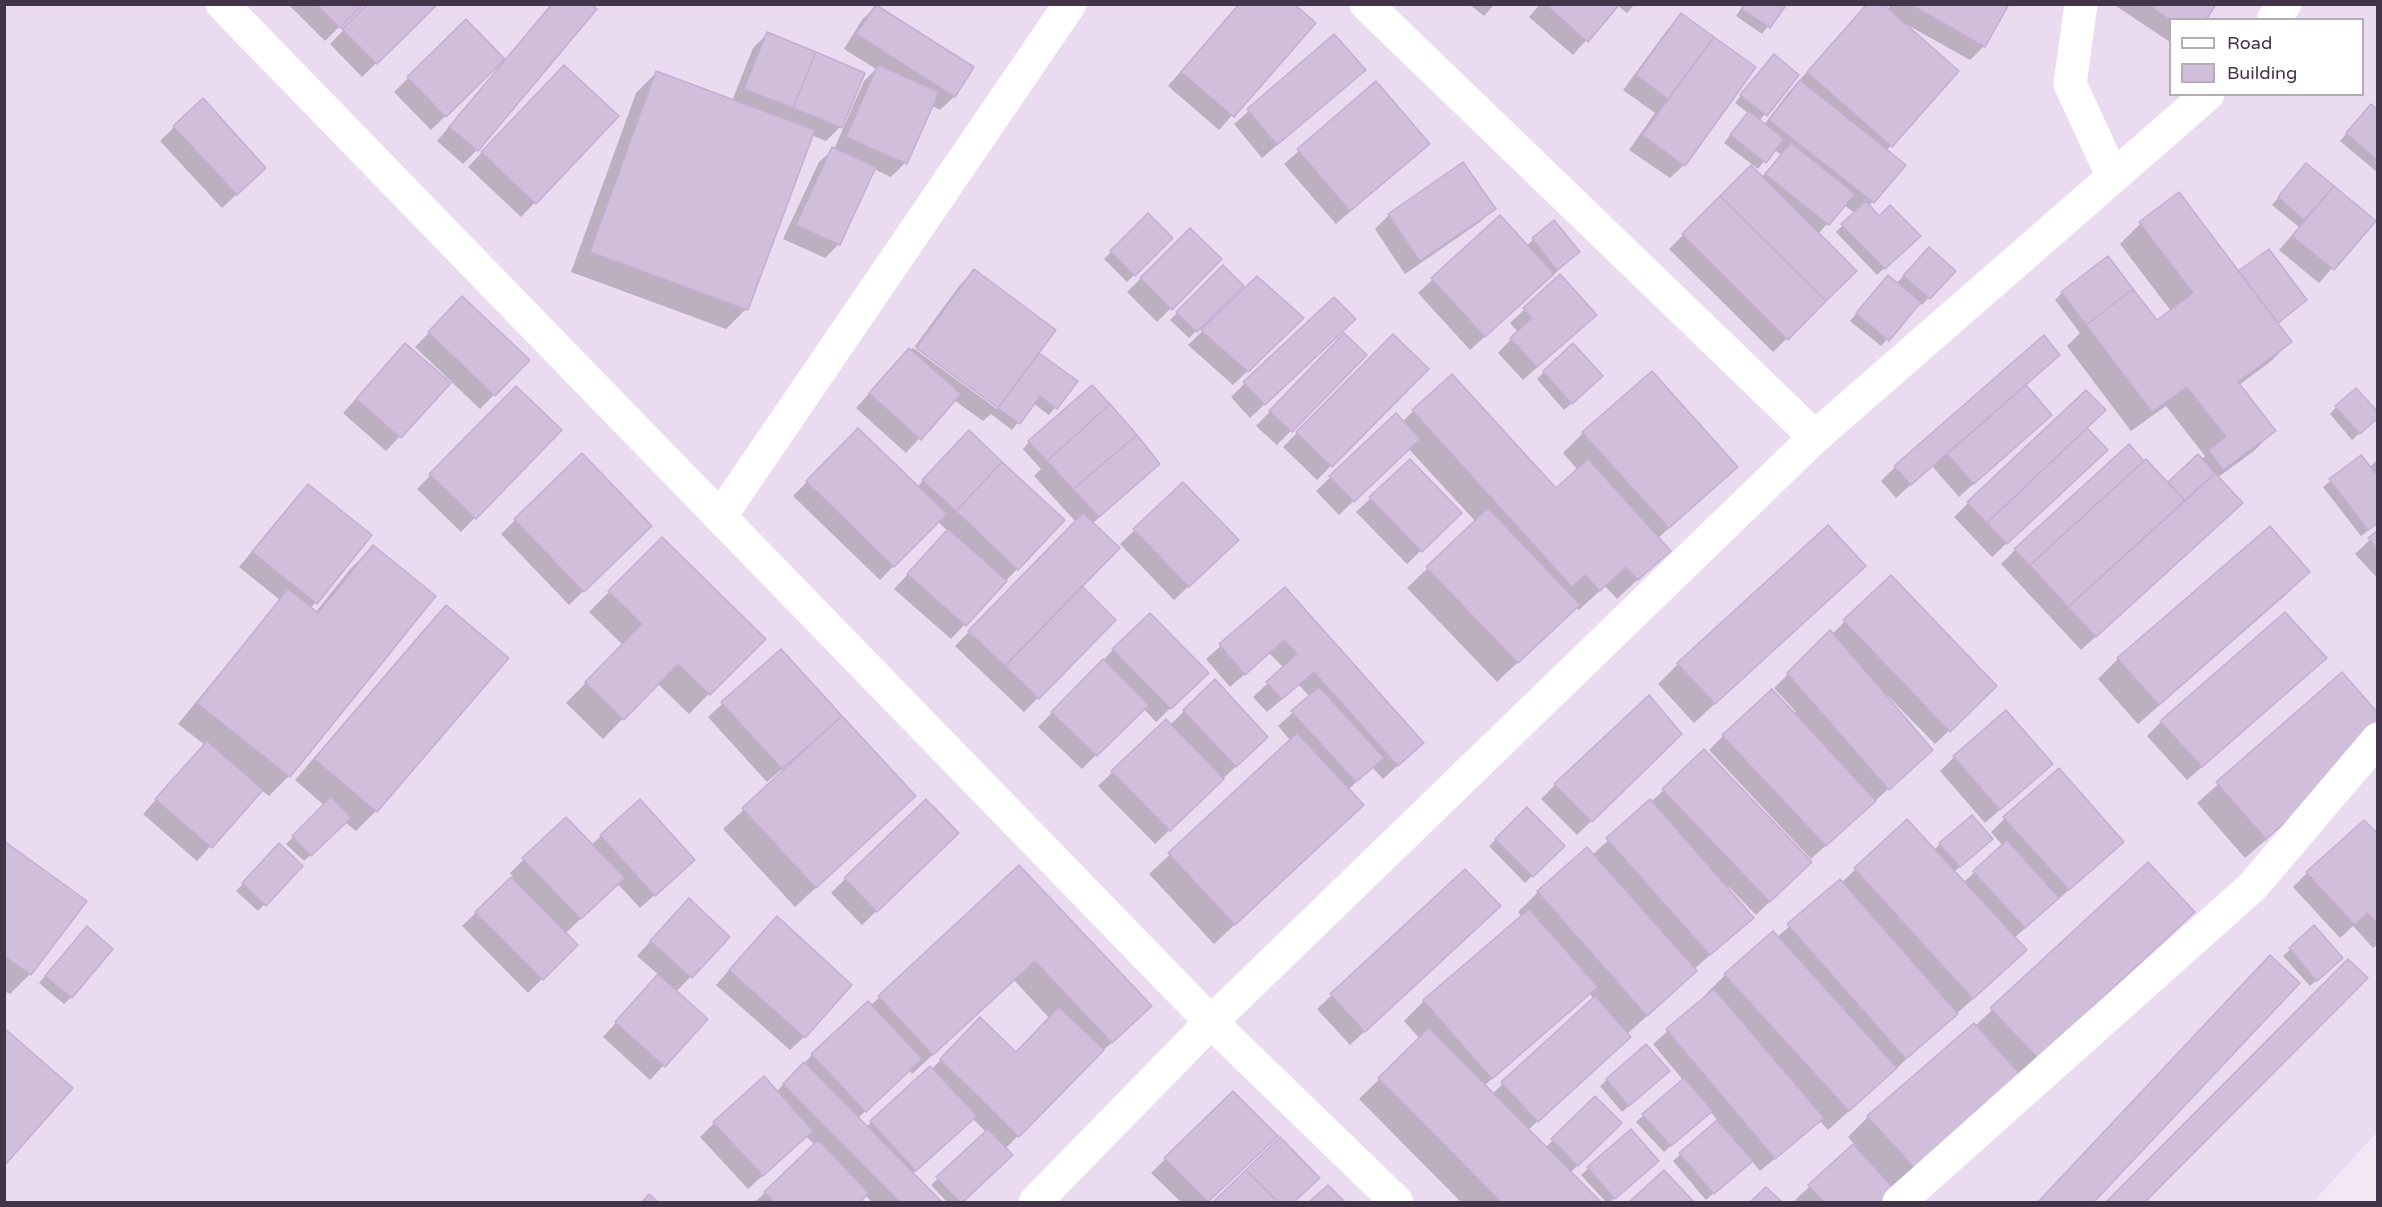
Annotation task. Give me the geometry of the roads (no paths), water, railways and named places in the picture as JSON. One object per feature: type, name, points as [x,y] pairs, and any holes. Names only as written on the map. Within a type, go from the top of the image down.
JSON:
[{"type":"street","points":[[222,4],[1211,1022],[1397,1203]]},
{"type":"street","points":[[720,517],[1070,4]]},
{"type":"street","points":[[1366,4],[1815,437]]},
{"type":"street","points":[[2081,4],[2070,84],[2113,177]]},
{"type":"street","points":[[2274,18],[2285,4]]},
{"type":"street","points":[[1035,1203],[1211,1022],[1815,437],[2206,96]]},
{"type":"street","points":[[1899,1203],[2253,886],[2378,739]]}]
